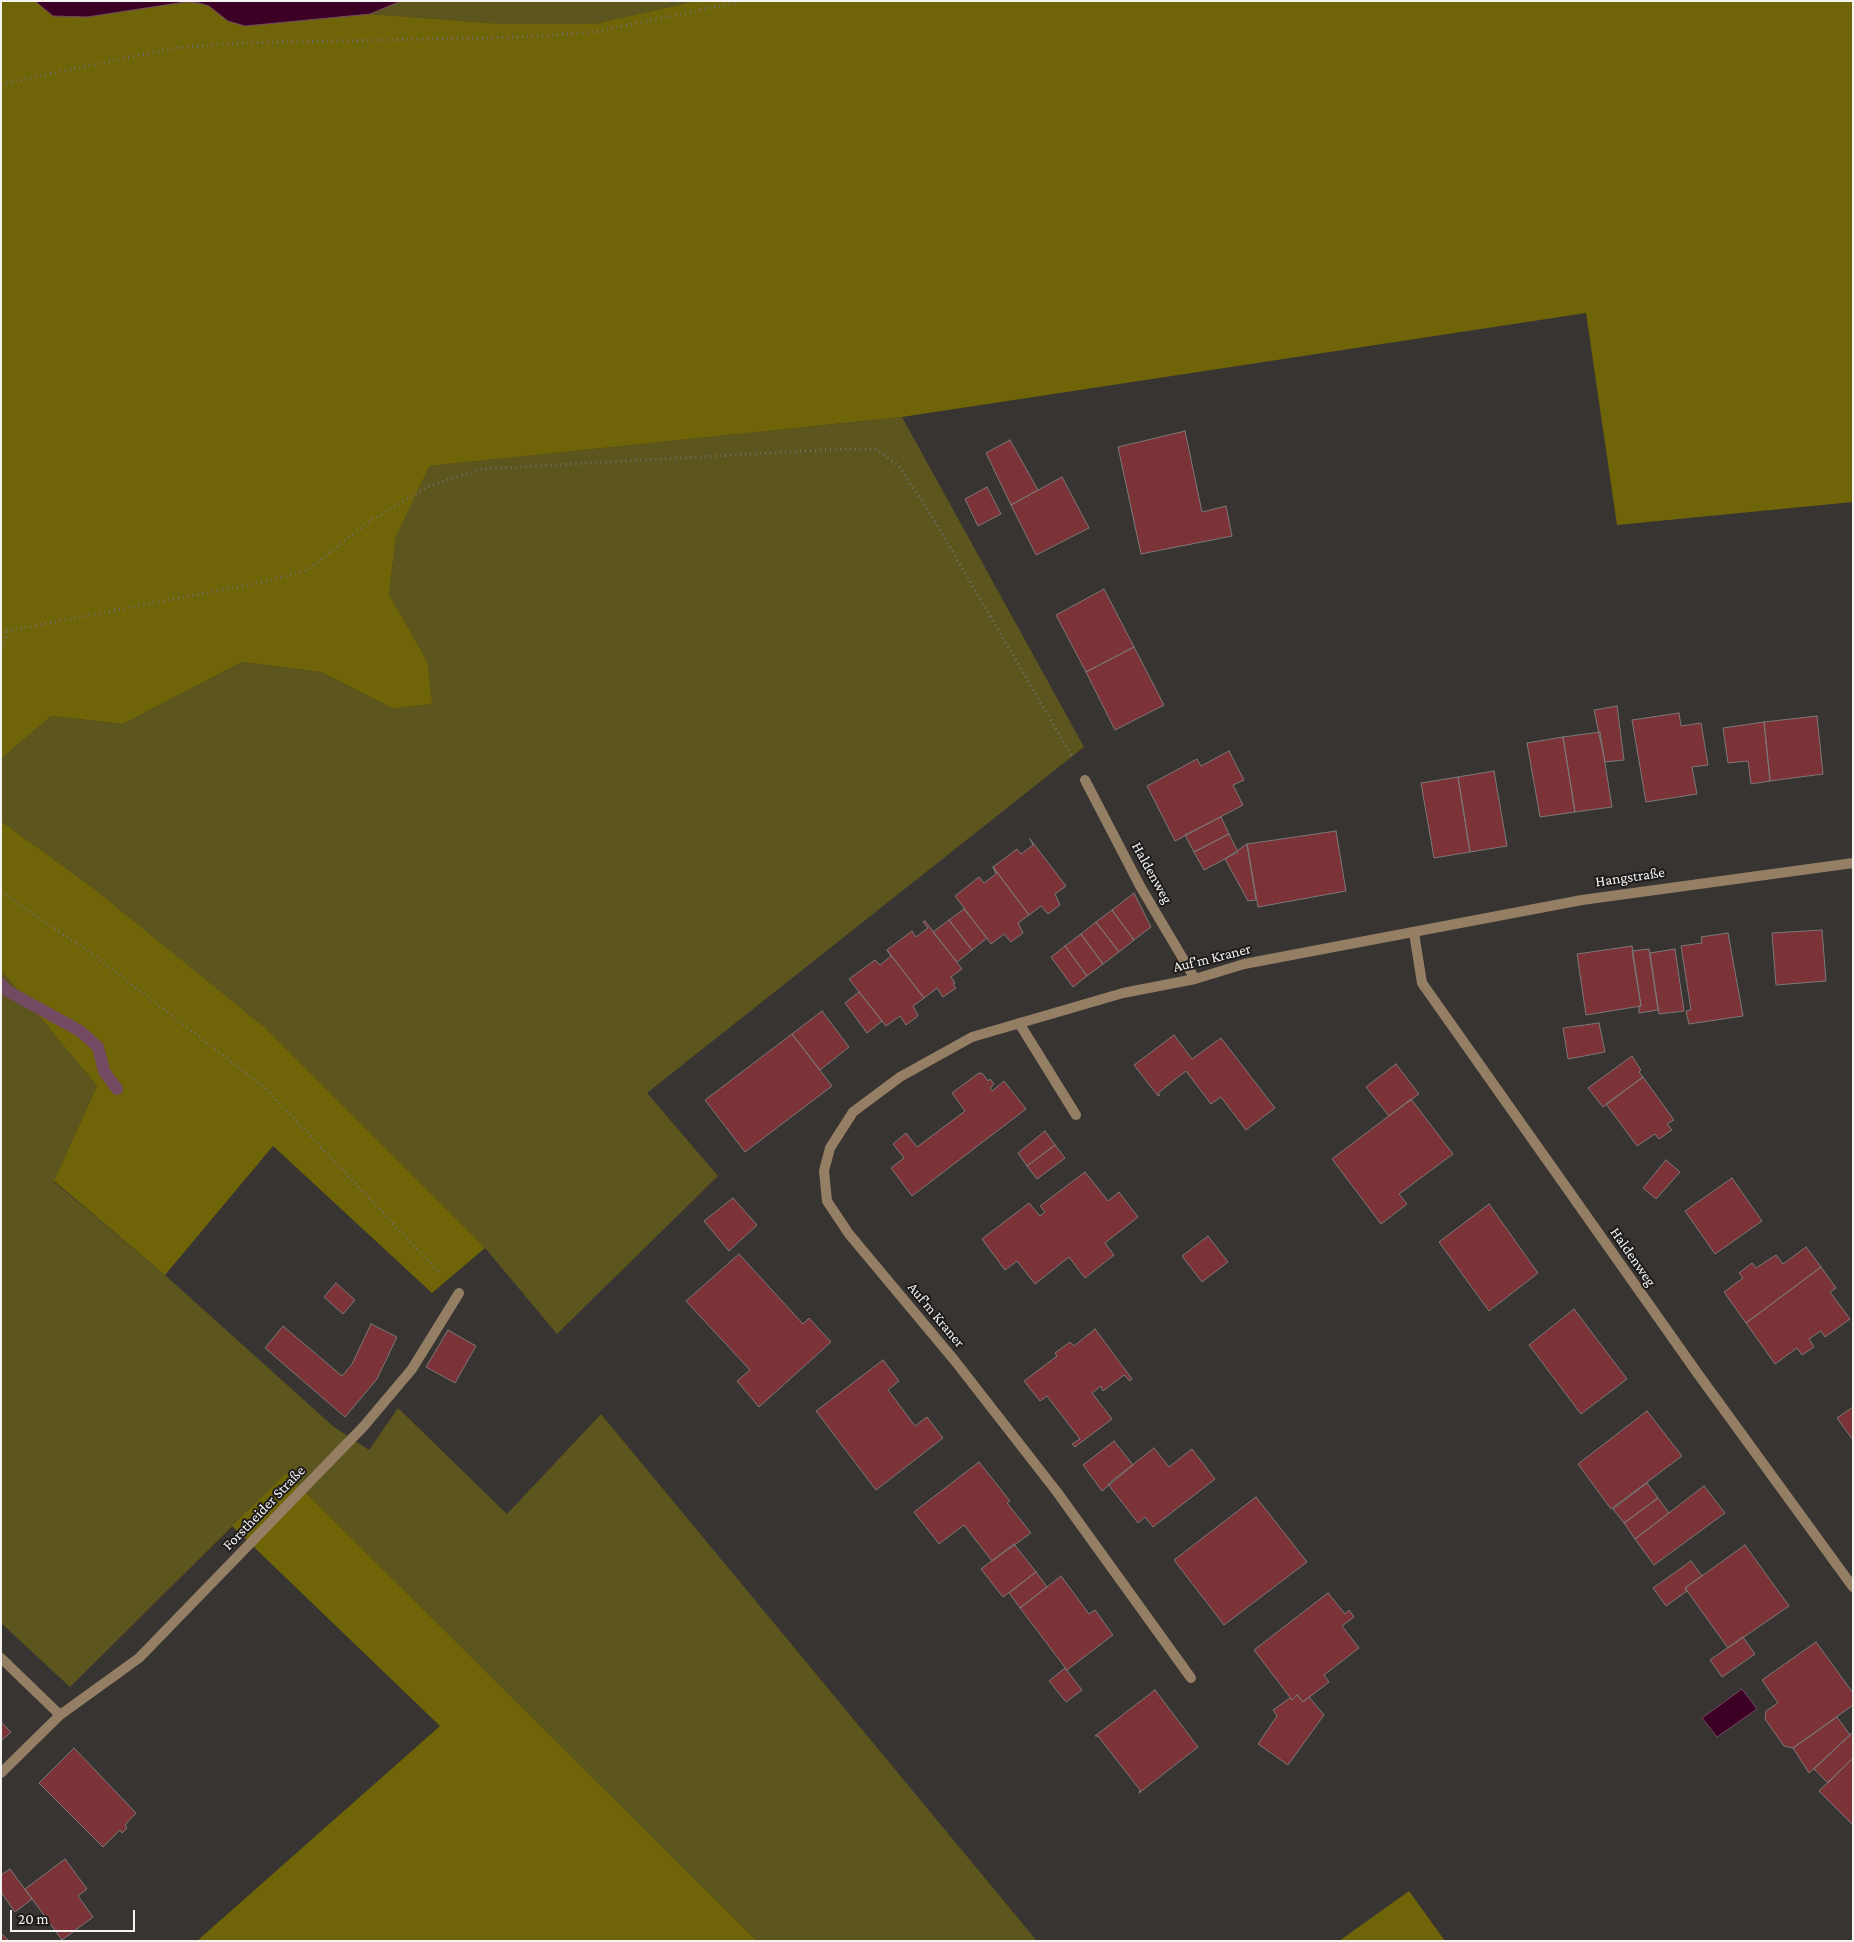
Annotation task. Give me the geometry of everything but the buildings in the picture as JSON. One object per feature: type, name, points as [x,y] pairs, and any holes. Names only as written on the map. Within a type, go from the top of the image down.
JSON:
[{"type":"street","name":"Haldenweg","points":[[1086,780],[1140,886],[1195,978]]},
{"type":"street","name":"Hangstraße","points":[[1414,933],[1582,900],[1853,863]]},
{"type":"street","name":"Haldenweg","points":[[1414,933],[1422,984],[1698,1374],[1853,1587]]},
{"type":"street","name":"Auf'm Kraner","points":[[1191,1678],[1057,1492],[955,1361],[849,1234],[827,1201],[824,1171],[830,1148],[853,1112],[900,1077],[972,1037],[1123,993],[1195,978],[1244,964],[1414,933]]},
{"type":"street","points":[[1019,1023],[1076,1114]]},
{"type":"street","name":"Forstheider Straße","points":[[1,1773],[60,1715],[139,1658],[364,1426],[412,1369],[459,1293]]},
{"type":"street","points":[[1,1658],[60,1715]]},
{"type":"path","points":[[1,84],[174,48],[238,43],[526,37],[594,32],[743,1]]},
{"type":"path","points":[[1,632],[268,581],[307,570],[370,521],[431,485],[483,469],[841,449],[875,450],[899,466],[934,520],[1086,780]]},
{"type":"path","points":[[1,652],[7,632]]},
{"type":"path","points":[[1,892],[96,957],[263,1086],[459,1293]]},
{"type":"shaded area","points":[[1,1],[35,1],[53,16],[185,2],[199,3],[209,6],[228,21],[245,26],[370,14],[503,24],[594,24],[696,1],[1853,1],[1853,502],[1617,525],[1586,313],[902,417],[429,466],[396,537],[389,594],[427,661],[432,704],[392,708],[321,672],[242,662],[123,724],[51,716],[1,759]]},
{"type":"shaded area","points":[[35,1],[401,1],[370,14],[245,26],[228,21],[209,6],[199,3],[185,2],[87,17],[53,16]]},
{"type":"shaded area","points":[[401,1],[696,1],[594,24],[503,24],[370,14]]},
{"type":"shaded area","points":[[902,417],[1084,747],[647,1093],[718,1176],[557,1334],[485,1248],[89,885],[1,821],[1,759],[51,716],[123,724],[242,662],[321,672],[392,708],[427,661],[389,594],[396,537],[428,466]]},
{"type":"shaded area","points":[[1,821],[89,885],[265,1028],[485,1248],[432,1293],[273,1146],[165,1275],[54,1181],[97,1086],[1,970]]},
{"type":"shaded area","points":[[1,970],[97,1086],[54,1182],[165,1275],[334,1427],[369,1450],[398,1408],[507,1514],[601,1414],[1037,1941],[757,1941],[286,1473],[70,1687],[1,1623]]},
{"type":"shaded area","points":[[286,1473],[757,1941],[197,1941],[440,1726],[232,1526]]},
{"type":"shaded area","points":[[1742,1689],[1757,1709],[1717,1737],[1702,1718]]},
{"type":"shaded area","points":[[1409,1891],[1445,1941],[1339,1941]]},
{"type":"waterway","points":[[1,984],[6,990],[80,1031],[98,1047],[104,1071],[117,1089]]}]
